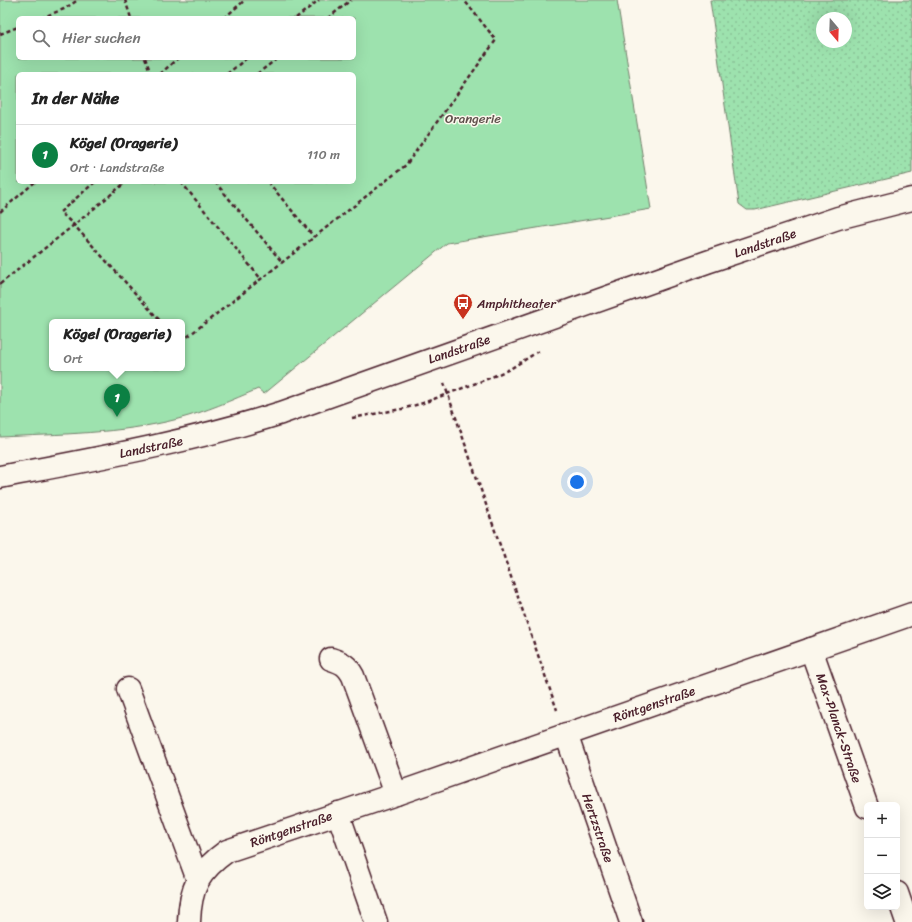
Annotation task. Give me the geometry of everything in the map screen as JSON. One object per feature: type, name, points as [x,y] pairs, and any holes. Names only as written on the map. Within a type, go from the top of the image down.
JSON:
[{"type":"street","name":"Landstraße","points":[[0,477],[178,442],[240,426],[281,413],[707,262],[831,221],[912,199]]},
{"type":"street","name":"Röntgenstraße","points":[[189,922],[189,910],[194,888],[198,880],[212,862],[228,851],[912,614]]},
{"type":"street","name":"Max-Planck-Straße","points":[[811,649],[865,802]]},
{"type":"street","points":[[331,658],[348,666],[354,676],[396,794]]},
{"type":"street","points":[[128,689],[198,880]]},
{"type":"street","name":"Hertzstraße","points":[[566,734],[630,922]]},
{"type":"street","points":[[338,813],[376,922]]},
{"type":"street","points":[[900,901],[907,922]]},
{"type":"path","points":[[46,16],[64,9],[78,0]]},
{"type":"path","points":[[125,0],[130,16]]},
{"type":"path","points":[[226,16],[245,0]]},
{"type":"path","points":[[299,16],[319,0]]},
{"type":"path","points":[[330,16],[346,1],[351,0]]},
{"type":"path","points":[[185,339],[406,165],[496,40],[464,0]]},
{"type":"path","points":[[0,34],[16,28]]},
{"type":"path","points":[[146,60],[150,72]]},
{"type":"path","points":[[162,72],[176,60]]},
{"type":"path","points":[[230,72],[244,60]]},
{"type":"path","points":[[260,72],[275,60]]},
{"type":"path","points":[[0,212],[33,184]]},
{"type":"path","points":[[94,184],[60,212],[74,225],[159,319]]},
{"type":"path","points":[[0,284],[124,184]]},
{"type":"path","points":[[183,184],[261,279]]},
{"type":"path","points":[[217,184],[282,262]]},
{"type":"path","points":[[270,184],[314,237]]},
{"type":"path","points":[[435,358],[566,734]]},
{"type":"green space","name":"Orangerie","points":[[0,0],[617,0],[651,209],[447,243],[264,394],[258,389],[218,406],[178,419],[156,424],[134,428],[67,434],[0,437]]},
{"type":"green space","points":[[710,0],[912,0],[912,173],[755,210],[747,210],[739,204]]},
{"type":"place","name":"Amphitheater","points":[[463,320]]},
{"type":"place","name":"Kögel (Oragerie)","points":[[117,417]]}]
